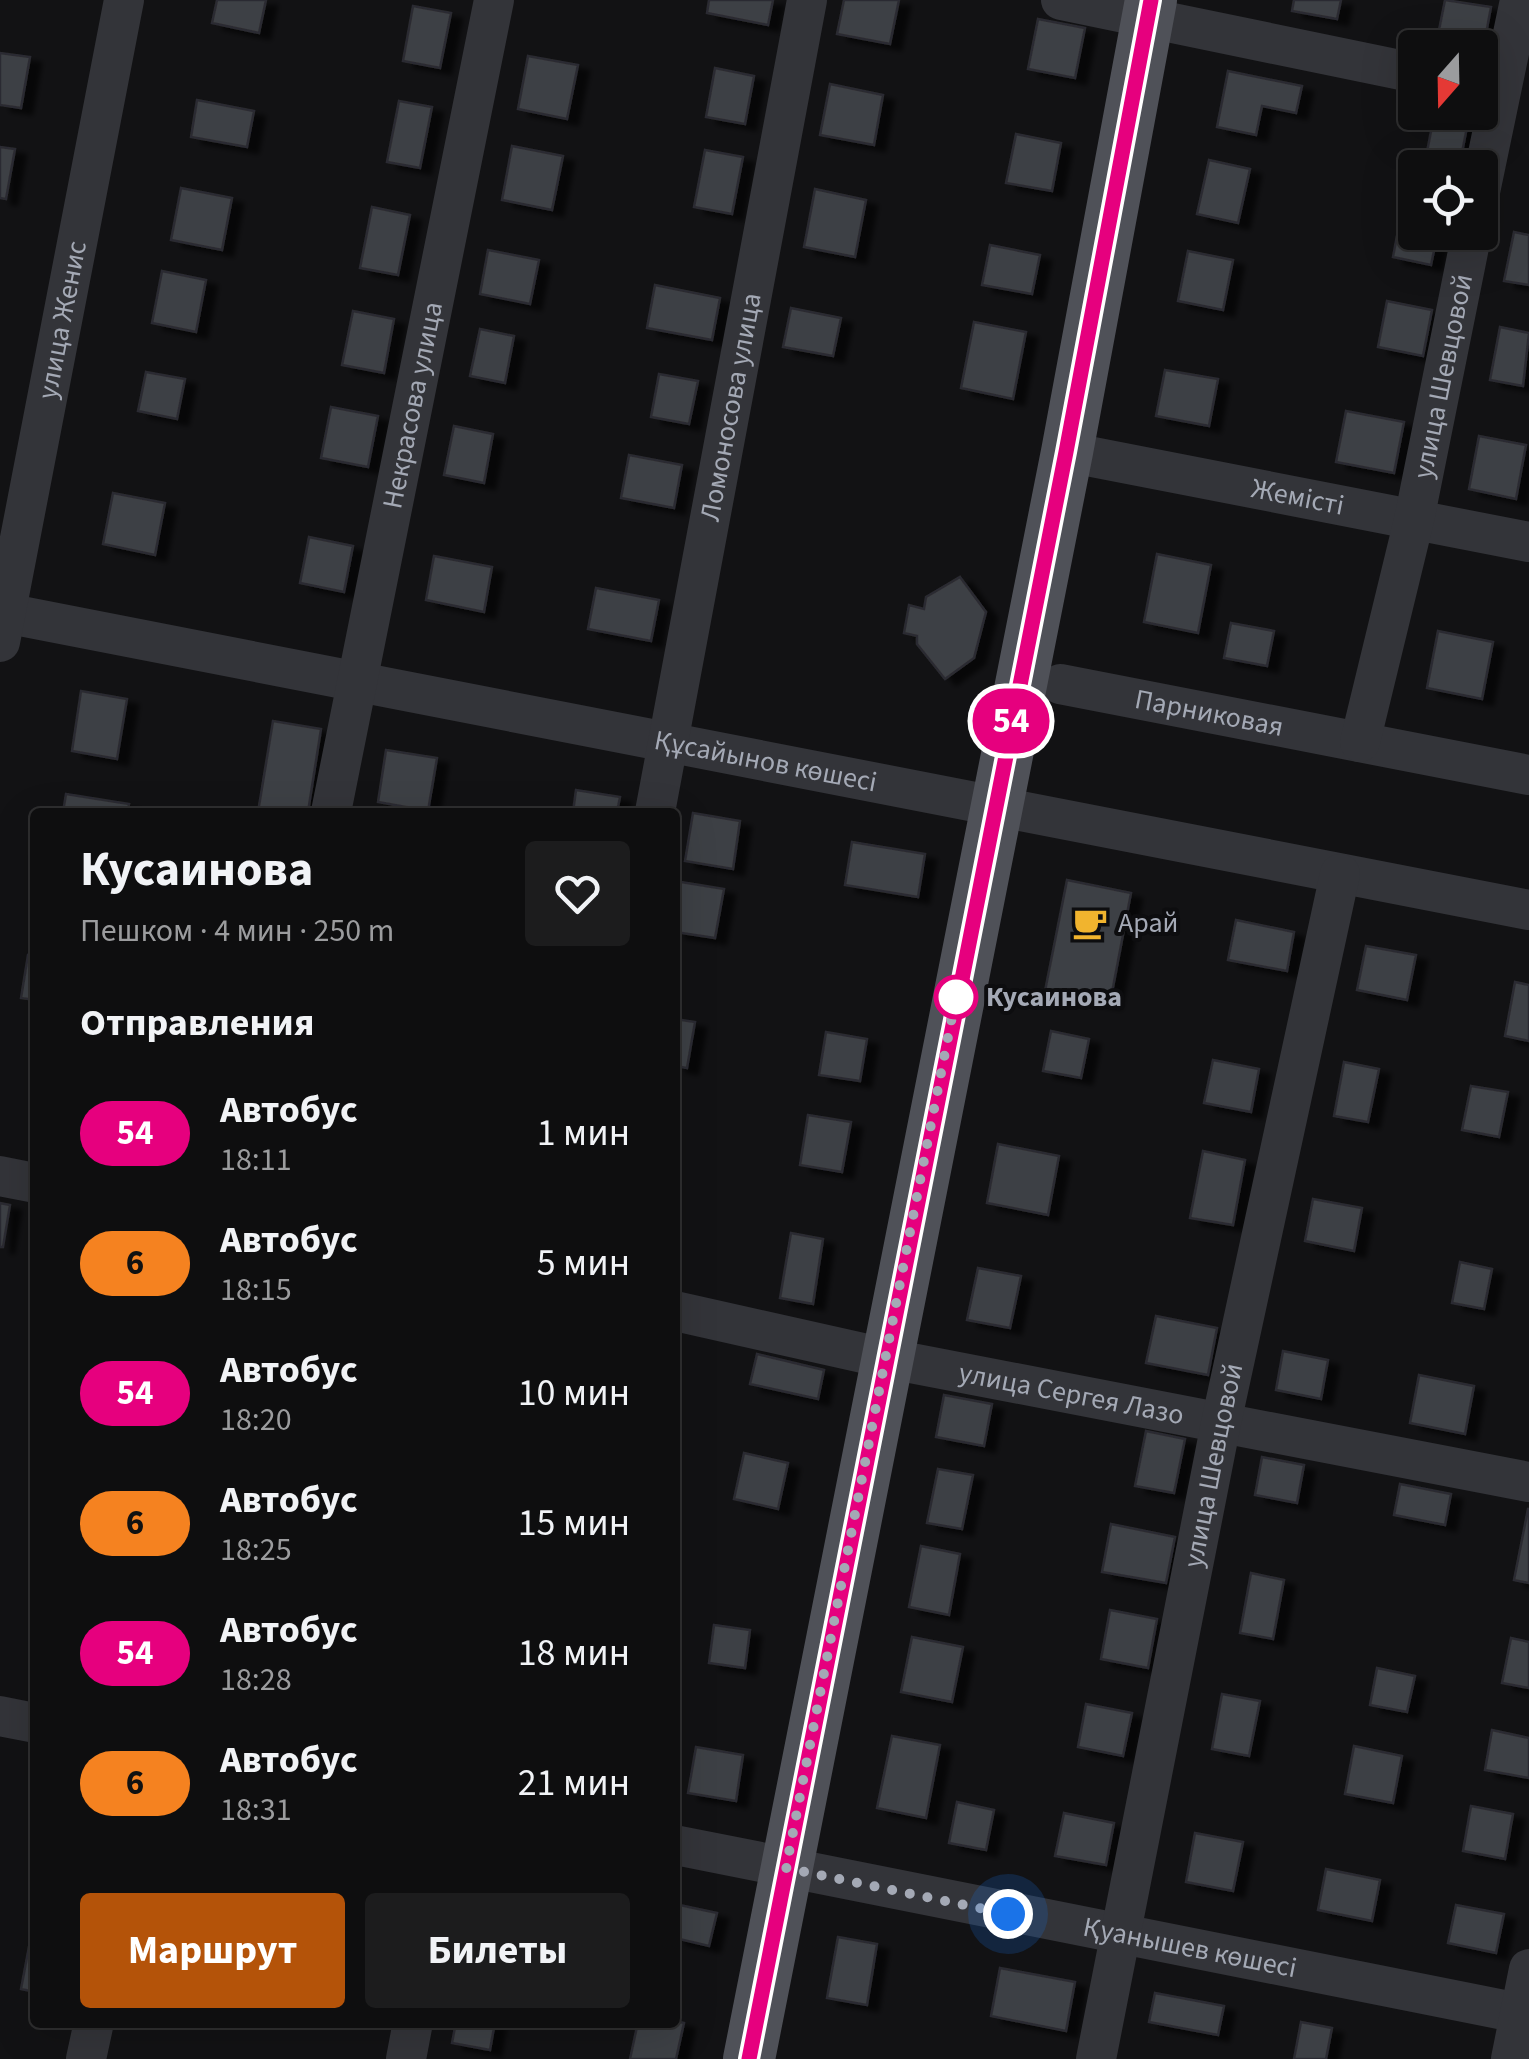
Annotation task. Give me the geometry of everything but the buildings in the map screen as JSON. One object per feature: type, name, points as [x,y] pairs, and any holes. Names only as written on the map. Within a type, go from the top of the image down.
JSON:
[{"type":"main road","points":[[749,2059],[1066,452],[1149,8]]},
{"type":"street","name":"улица Женис","points":[[2,622],[124,0]]},
{"type":"street","name":"Некрасова улица","points":[[332,808],[494,0]]},
{"type":"street","name":"Ломоносова улица","points":[[656,808],[807,0]]},
{"type":"street","points":[[1061,0],[1149,8],[1398,69]]},
{"type":"street","points":[[1490,150],[1520,0]]},
{"type":"street","name":"улица Шевцовой","points":[[1414,520],[1468,250]]},
{"type":"street","name":"Жемісті","points":[[1066,452],[1529,542]]},
{"type":"street","points":[[1360,742],[1414,520]]},
{"type":"street","name":"Құсайынов көшесі","points":[[2,622],[356,682],[1529,910]]},
{"type":"street","name":"Парниковая","points":[[1060,684],[1529,775]]},
{"type":"street","name":"улица Шевцовой","points":[[1096,2059],[1220,1423],[1340,874]]},
{"type":"street","points":[[0,1176],[30,1182]]},
{"type":"street","name":"улица Сергея Лазо","points":[[680,1312],[885,1358],[1529,1482]]},
{"type":"street","points":[[0,1716],[30,1722]]},
{"type":"street","name":"Қуанышев көшесі","points":[[680,1846],[1525,2014]]},
{"type":"street","points":[[1511,2059],[1525,2014],[1529,1968]]},
{"type":"street","points":[[86,2059],[93,2028]]},
{"type":"street","points":[[406,2059],[412,2028]]},
{"type":"bus line","name":"54","points":[[749,2059],[1066,452],[1151,0]]},
{"type":"place","name":"Арай","points":[[1090,923]]},
{"type":"place","name":"Кусаинова","points":[[956,997]]},
{"type":"route","points":[[956,997],[957,991],[786,1868],[1008,1914]]}]
